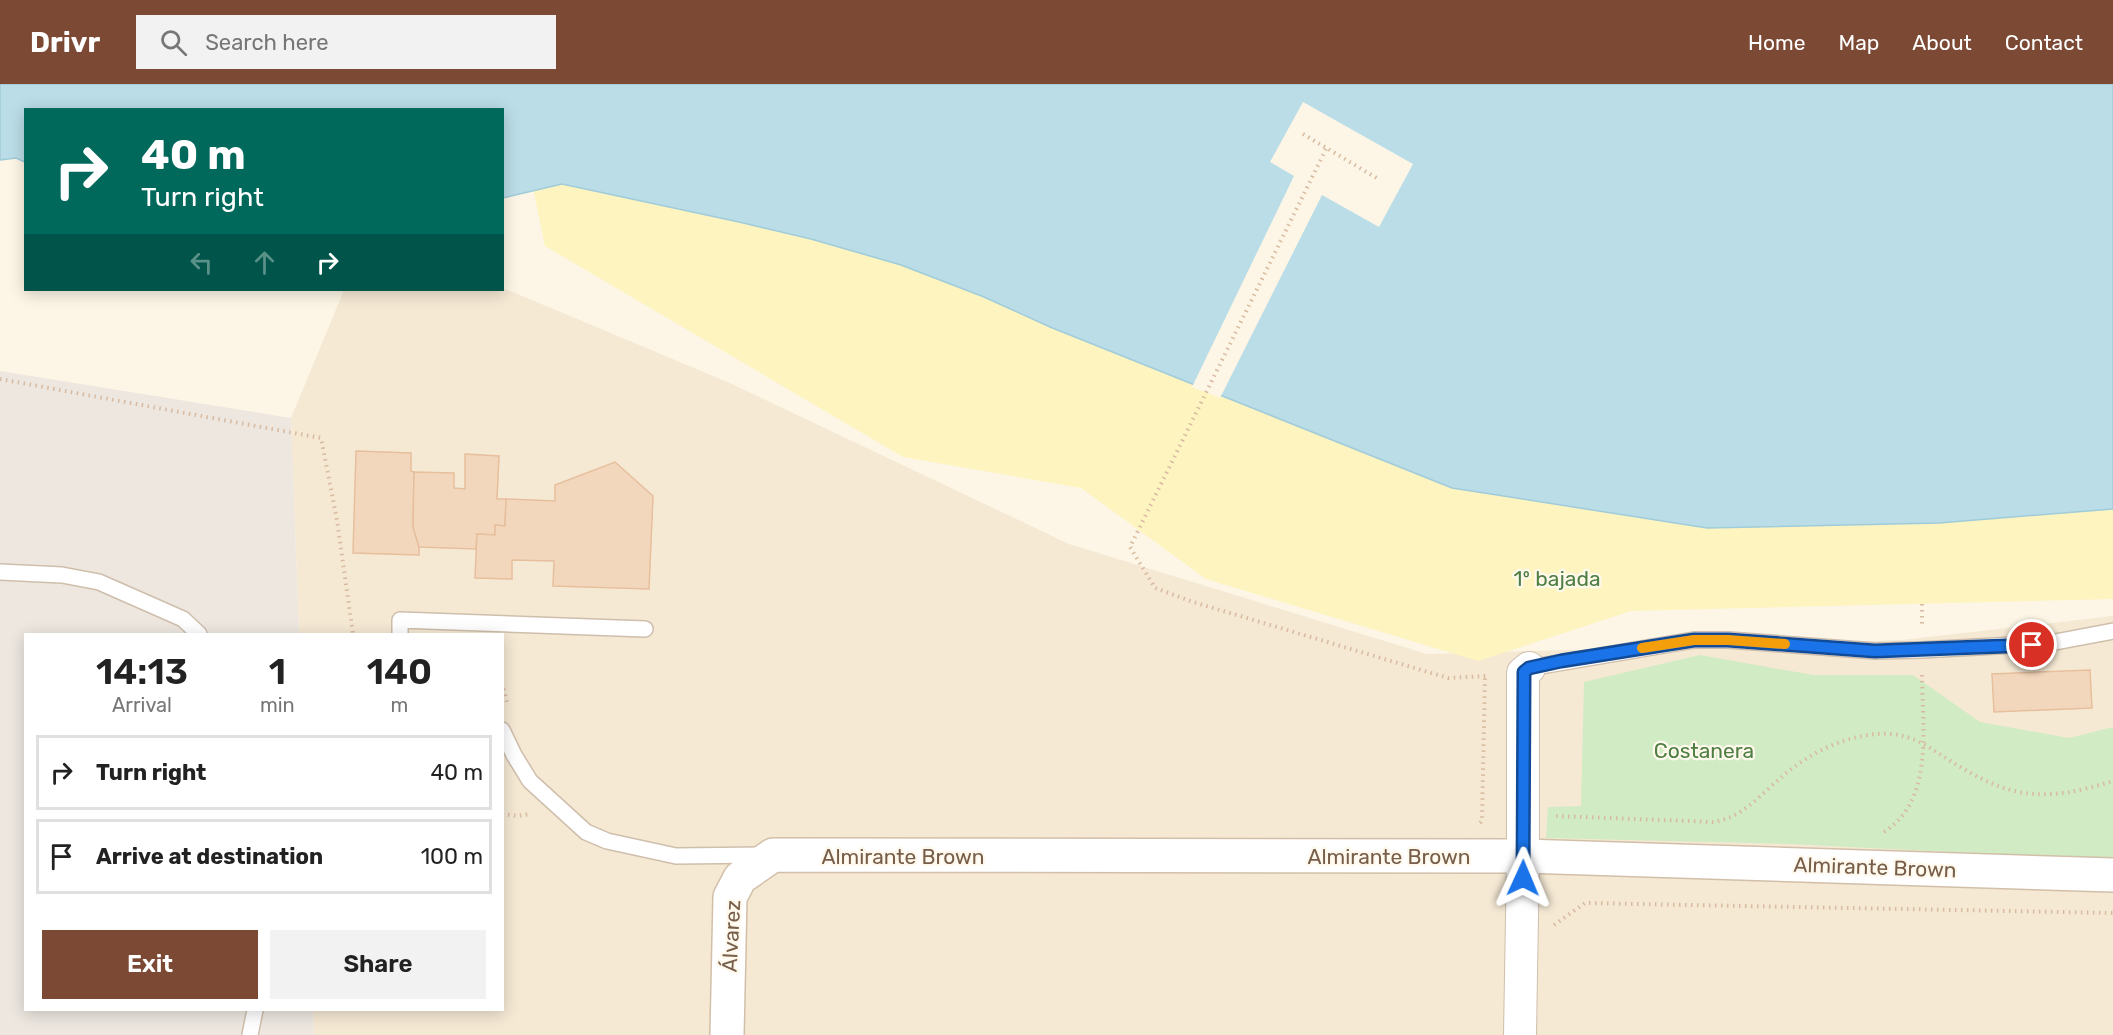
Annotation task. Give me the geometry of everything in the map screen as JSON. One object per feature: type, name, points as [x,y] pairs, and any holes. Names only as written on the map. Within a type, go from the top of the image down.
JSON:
[{"type":"street","points":[[1520,1035],[1526,670]]},
{"type":"street","name":"Almirante Brown","points":[[773,855],[1523,856],[2113,875]]},
{"type":"street","name":"Álvarez","points":[[727,1035],[730,897],[740,878],[773,855]]},
{"type":"lane","points":[[0,572],[62,575],[99,582],[183,620],[198,633]]},
{"type":"lane","points":[[400,633],[400,620],[487,629],[645,629]]},
{"type":"lane","points":[[1526,670],[1561,661],[1694,640],[1728,640],[1875,651],[1922,650],[2050,643],[2113,631]]},
{"type":"lane","points":[[504,734],[530,781],[586,832],[607,841],[676,856],[773,855]]},
{"type":"lane","points":[[250,1035],[255,1011]]},
{"type":"path","points":[[1303,134],[1380,180]]},
{"type":"path","points":[[1326,149],[1130,547],[1155,588],[1193,602],[1448,678],[1526,670]]},
{"type":"path","points":[[0,379],[321,438],[337,520],[353,633]]},
{"type":"path","points":[[1876,837],[1898,824],[1913,801],[1921,779],[1922,603]]},
{"type":"path","points":[[1474,828],[1482,821],[1485,676]]},
{"type":"path","points":[[504,694],[512,715]]},
{"type":"path","points":[[1554,816],[1715,822],[1733,816],[1797,765],[1828,747],[1858,737],[1892,734],[1922,742],[1978,778],[2011,792],[2050,795],[2088,789],[2113,781]]},
{"type":"path","points":[[1586,903],[2113,913]]},
{"type":"shaded area","points":[[504,288],[730,383],[1069,544],[1427,654],[1902,640],[2113,616],[2113,1035],[314,1035],[313,1011],[504,1011],[504,633],[299,633],[291,418],[344,291],[504,291]]},
{"type":"shaded area","points":[[0,371],[291,418],[299,633],[24,633],[24,1011],[313,1011],[314,1035],[0,1035]]},
{"type":"green space","name":"Costanera","points":[[1700,655],[1813,675],[1913,675],[1980,722],[2069,738],[2113,727],[2113,860],[1788,844],[1546,838],[1548,807],[1581,806],[1584,682]]},
{"type":"sand","points":[[647,84],[2113,400],[2113,599],[1631,611],[1478,661],[1206,579],[1081,488],[903,457],[545,246],[526,154]]},
{"type":"water","points":[[0,84],[2113,84],[2113,509],[1939,523],[1707,528],[1452,488],[901,265],[811,239],[562,184],[504,198],[504,108],[24,108],[24,162],[16,158],[0,160]]},
{"type":"pier","points":[[1303,102],[1413,164],[1379,227],[1322,195],[1220,398],[1192,387],[1294,176],[1270,162]]},
{"type":"building","points":[[356,451],[411,453],[411,471],[414,472],[413,527],[419,555],[353,553]]},
{"type":"building","points":[[465,454],[499,456],[497,499],[506,499],[505,526],[495,525],[495,535],[477,534],[476,549],[419,547],[413,527],[414,472],[454,473],[454,488],[465,489]]},
{"type":"building","points":[[615,462],[653,496],[649,589],[553,586],[554,561],[512,560],[512,579],[475,578],[477,534],[495,535],[495,525],[505,526],[506,499],[555,501],[555,485]]},
{"type":"building","points":[[2090,670],[2092,708],[1994,712],[1992,674]]},
{"type":"slow traffic","points":[[1642,648],[1694,640],[1785,644]]},
{"type":"route","points":[[1523,878],[1524,672],[1529,668],[1694,640],[1728,640],[1875,651],[2032,645]]},
{"type":"park label","name":"1º bajada","points":[[1557,578]]}]
